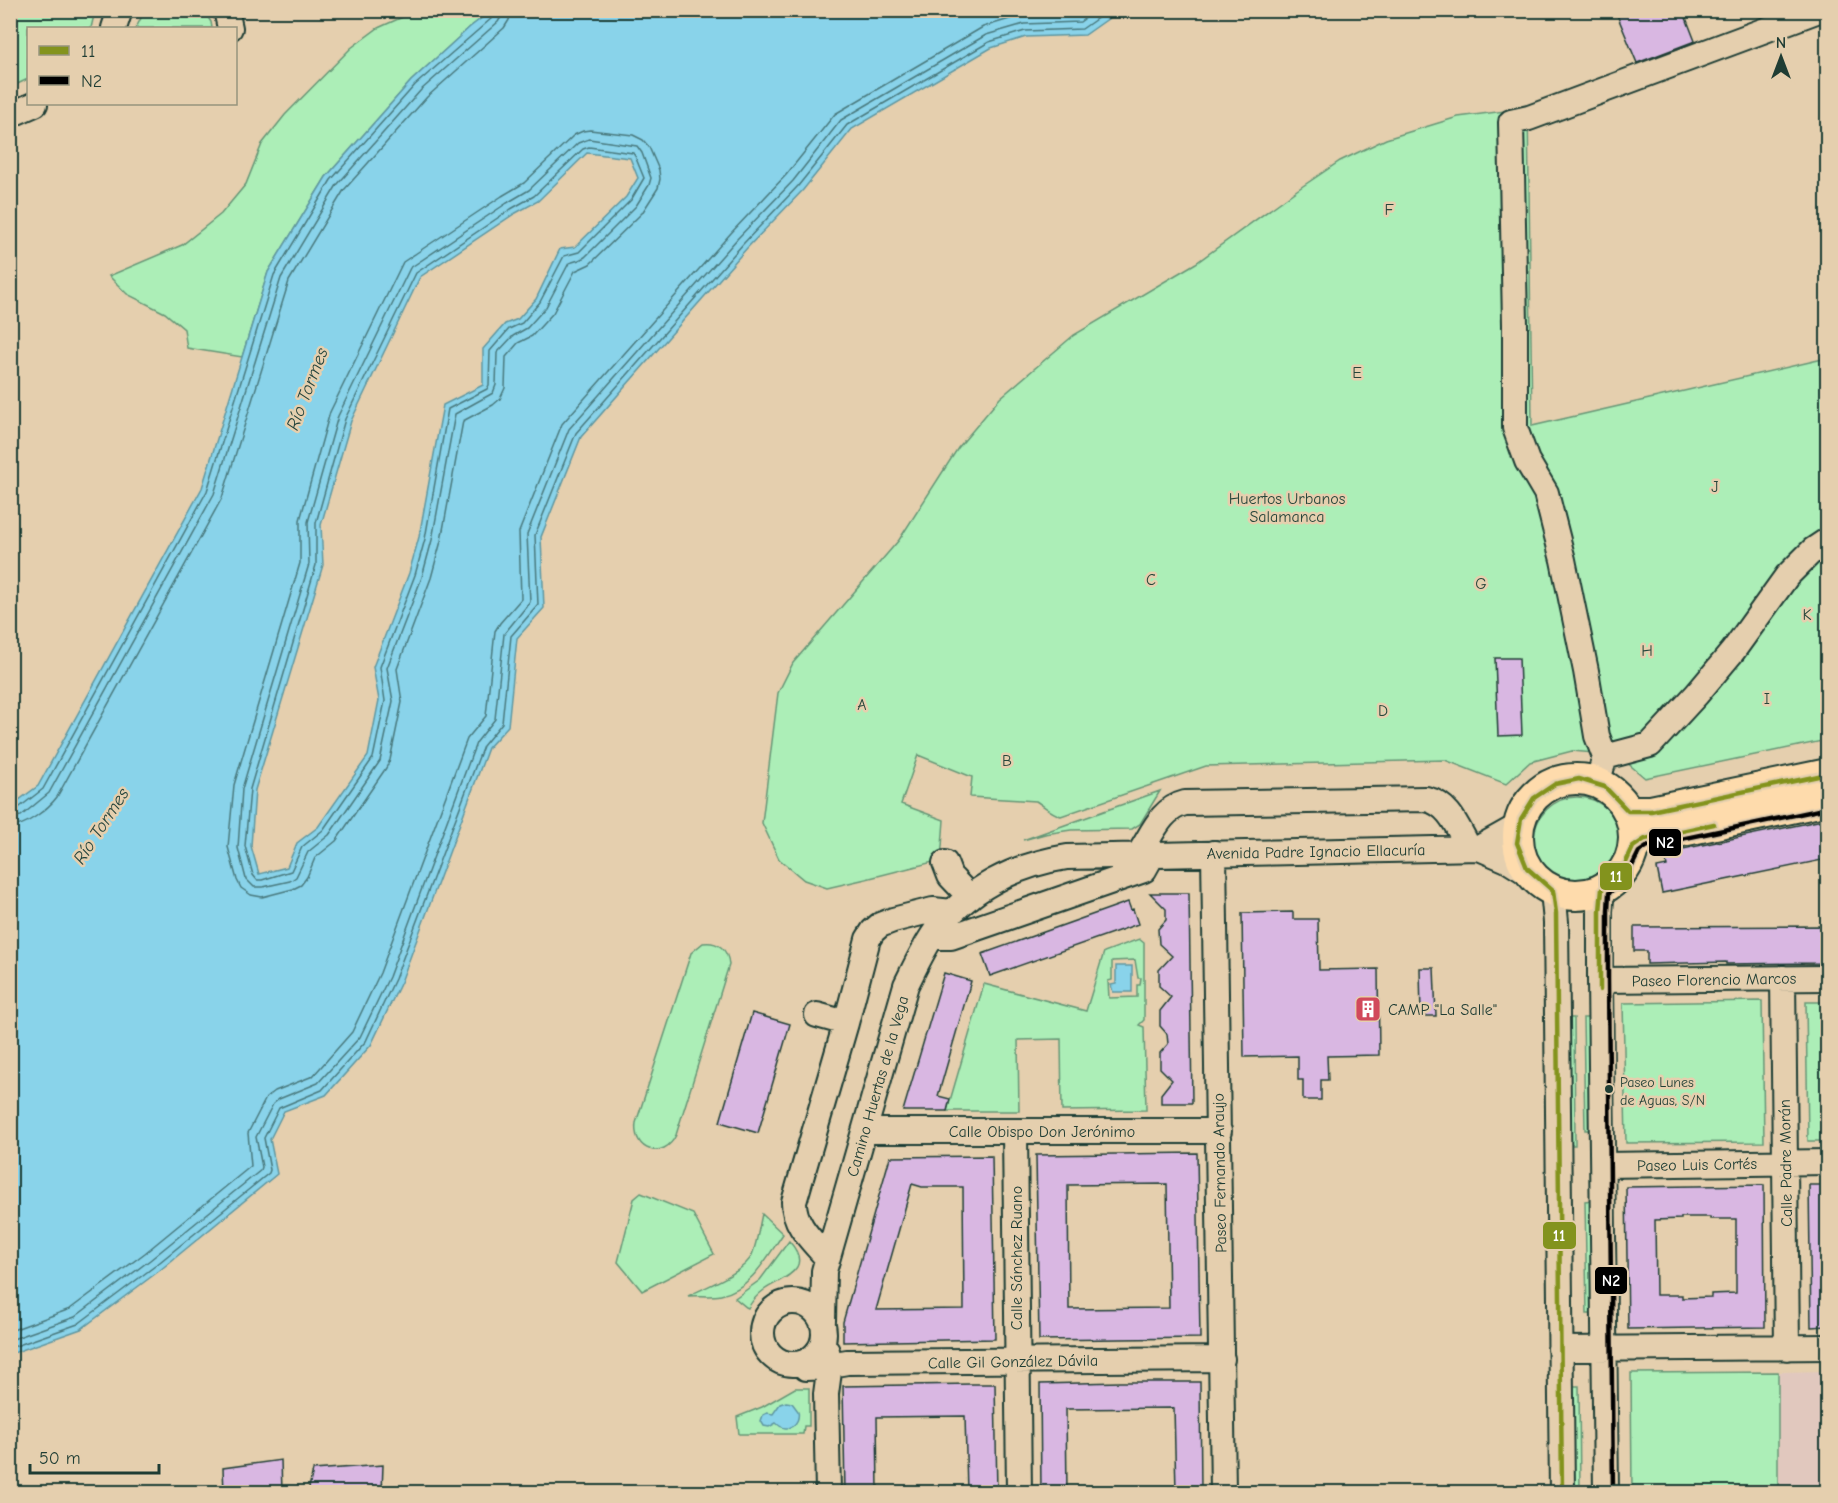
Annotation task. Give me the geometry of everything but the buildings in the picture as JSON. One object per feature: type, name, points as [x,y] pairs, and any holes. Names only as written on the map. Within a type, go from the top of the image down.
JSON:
[{"type":"main road","points":[[1601,770],[1614,794],[1628,811],[1632,822],[1633,847],[1628,864],[1617,878],[1602,889],[1586,895],[1569,895],[1542,883],[1522,860],[1517,843],[1518,826],[1527,805],[1542,789],[1562,780],[1585,780],[1601,770]]},
{"type":"main road","points":[[1628,811],[1651,811],[1827,774]]},
{"type":"main road","points":[[1633,847],[1645,839],[1827,800]]},
{"type":"street","points":[[114,27],[120,10]]},
{"type":"street","points":[[225,10],[230,27]]},
{"type":"street","points":[[1819,10],[1529,118],[1511,122],[1515,428],[1527,461],[1546,493],[1558,537],[1586,671],[1601,770],[1650,746],[1719,669],[1787,576],[1813,550],[1827,540]]},
{"type":"street","points":[[10,115],[33,105]]},
{"type":"street","points":[[932,937],[951,937],[1144,870],[1146,854],[1163,815],[1175,806],[1197,803],[1426,799],[1446,808],[1474,848]]},
{"type":"street","name":"Avenida Padre Ignacio Ellacuría","points":[[1474,848],[1518,826]]},
{"type":"street","name":"Avenida Padre Ignacio Ellacuría","points":[[961,904],[1005,875],[1049,860],[1079,856],[1474,848],[1507,860],[1542,883]]},
{"type":"street","name":"Paseo Fernando Araujo","points":[[1214,853],[1223,1492]]},
{"type":"street","points":[[791,1301],[825,1264],[798,1225],[794,1203],[868,939],[880,925],[893,920],[961,904],[945,863]]},
{"type":"street","points":[[1542,883],[1556,922],[1562,1492]]},
{"type":"street","points":[[1602,889],[1600,980],[1606,1492]]},
{"type":"street","name":"Camino Huertas de la Vega","points":[[828,1492],[826,1394],[809,1365],[824,1328],[825,1264],[906,985],[932,937],[961,904]]},
{"type":"street","name":"Calle Padre Morán","points":[[1783,978],[1787,1348]]},
{"type":"street","name":"Paseo Florencio Marcos","points":[[1600,980],[1827,978]]},
{"type":"street","points":[[817,1015],[846,1023]]},
{"type":"street","name":"Calle Obispo Don Jerónimo","points":[[865,1131],[1219,1131]]},
{"type":"street","name":"Calle Sánchez Ruano","points":[[1015,1132],[1019,1492]]},
{"type":"street","name":"Paseo Luis Cortés","points":[[1603,1165],[1827,1162]]},
{"type":"street","points":[[791,1301],[811,1306],[824,1328],[821,1348],[805,1362],[809,1365],[778,1361],[764,1346],[762,1326],[772,1308],[781,1303],[791,1301]]},
{"type":"street","points":[[1560,1349],[1827,1347]]},
{"type":"street","name":"Calle Gil González Dávila","points":[[809,1365],[847,1362],[1222,1359]]},
{"type":"shaded area","points":[[1827,1371],[1827,1492],[1778,1492],[1778,1372]]},
{"type":"green space","points":[[11,10],[95,11],[91,27],[27,27],[27,79],[11,87]]},
{"type":"green space","points":[[145,10],[204,11],[212,27],[136,27]]},
{"type":"green space","points":[[416,11],[491,11],[411,81],[326,177],[268,272],[242,357],[187,348],[184,329],[165,313],[127,294],[109,276],[182,245],[221,214],[246,184],[262,144],[285,115],[351,48],[378,28]]},
{"type":"green space","name":"Huertos Urbanos Salamanca","points":[[1528,108],[1532,426],[1827,358],[1827,740],[1645,778],[1626,762],[1606,754],[1572,751],[1530,762],[1506,784],[1445,760],[1206,766],[1061,816],[1036,801],[970,797],[972,777],[918,755],[901,804],[944,820],[941,860],[827,888],[804,880],[779,859],[762,823],[778,693],[793,663],[899,540],[958,448],[1000,398],[1074,335],[1196,263],[1340,161],[1386,139],[1458,117]]},
{"type":"green space","points":[[1160,791],[1140,824],[1132,829],[1071,830],[1023,840]]},
{"type":"green space","points":[[1577,797],[1594,800],[1608,809],[1617,823],[1620,840],[1617,857],[1608,871],[1594,880],[1577,883],[1560,880],[1546,871],[1537,857],[1534,840],[1537,823],[1546,809],[1560,800]]},
{"type":"green space","points":[[1139,939],[1144,943],[1144,1020],[1139,1025],[1144,1027],[1146,1110],[1062,1111],[1061,1039],[1018,1040],[1019,1111],[947,1111],[984,984],[1086,1011],[1104,952]],"holes":[[[1135,960],[1138,978],[1141,978],[1140,985],[1137,985],[1137,997],[1109,998],[1108,981],[1112,980],[1112,961]]]},
{"type":"green space","points":[[703,943],[713,943],[721,947],[727,955],[729,965],[676,1135],[664,1148],[650,1149],[639,1140],[636,1123],[691,953]]},
{"type":"green space","points":[[1762,1001],[1764,1142],[1626,1143],[1623,1003]]},
{"type":"green space","points":[[1806,1002],[1827,1002],[1827,1141],[1808,1141]]},
{"type":"green space","points":[[1566,1018],[1574,1018],[1575,1145],[1567,1145]]},
{"type":"green space","points":[[1583,1018],[1592,1018],[1593,1130],[1585,1130]]},
{"type":"green space","points":[[641,1193],[693,1214],[714,1254],[642,1291],[618,1262],[634,1199]]},
{"type":"green space","points":[[1594,1200],[1595,1314],[1587,1314],[1585,1201]]},
{"type":"green space","points":[[762,1214],[783,1234],[750,1279],[732,1292],[717,1296],[688,1296],[733,1274],[748,1262],[755,1245]]},
{"type":"green space","points":[[789,1241],[799,1259],[798,1266],[793,1272],[761,1292],[748,1308],[746,1307],[735,1298],[760,1280]]},
{"type":"green space","points":[[1778,1372],[1778,1492],[1632,1492],[1631,1373]]},
{"type":"green space","points":[[1570,1386],[1579,1386],[1580,1492],[1572,1492]]},
{"type":"green space","points":[[795,1388],[809,1388],[809,1426],[804,1426],[803,1434],[739,1434],[737,1417],[762,1407]]},
{"type":"water","name":"Río Tormes","points":[[491,11],[1119,11],[1085,35],[1026,37],[991,48],[852,129],[803,190],[747,248],[581,437],[541,537],[544,608],[517,638],[508,726],[488,748],[401,982],[371,1045],[326,1095],[284,1111],[270,1139],[277,1174],[159,1271],[81,1329],[13,1353],[11,1361],[11,806],[38,786],[202,488],[268,272],[326,177],[411,81]],"holes":[[[587,153],[630,158],[638,178],[626,197],[575,247],[560,249],[536,299],[518,319],[505,324],[483,349],[483,385],[443,405],[419,537],[409,573],[373,667],[379,700],[368,756],[318,827],[297,843],[287,867],[259,874],[251,846],[255,790],[323,565],[321,525],[351,421],[420,277],[514,214],[538,201]]]},
{"type":"water","points":[[1116,966],[1132,966],[1132,992],[1113,992],[1111,985],[1116,984]]},
{"type":"water","points":[[792,1403],[798,1411],[795,1424],[789,1428],[776,1423],[769,1427],[764,1426],[761,1421],[763,1415],[773,1414],[780,1404]]},
{"type":"transit line","name":"11","points":[[1562,1492],[1556,913],[1553,891],[1527,868],[1517,843],[1521,819],[1534,798],[1555,784],[1579,779],[1605,787],[1628,811],[1651,811],[1828,774]]},
{"type":"transit line","name":"N2","points":[[1613,1492],[1609,893],[1627,876],[1639,852],[1648,846],[1828,808]]},
{"type":"transit line","name":"11","points":[[1600,990],[1602,889],[1622,871],[1633,847],[1645,839],[1714,824]]},
{"type":"place","name":"CAMP \"La Salle\"","points":[[1368,1009]]},
{"type":"place","name":"Paseo Lunes de Aguas, S/N","points":[[1609,1089]]},
{"type":"park label","name":"F","points":[[1389,209]]},
{"type":"park label","name":"E","points":[[1357,372]]},
{"type":"park label","name":"J","points":[[1715,486]]},
{"type":"park label","name":"C","points":[[1151,579]]},
{"type":"park label","name":"G","points":[[1481,583]]},
{"type":"park label","name":"K","points":[[1807,614]]},
{"type":"park label","name":"H","points":[[1647,650]]},
{"type":"park label","name":"I","points":[[1767,698]]},
{"type":"park label","name":"A","points":[[862,704]]},
{"type":"park label","name":"D","points":[[1383,710]]},
{"type":"park label","name":"B","points":[[1007,760]]}]
